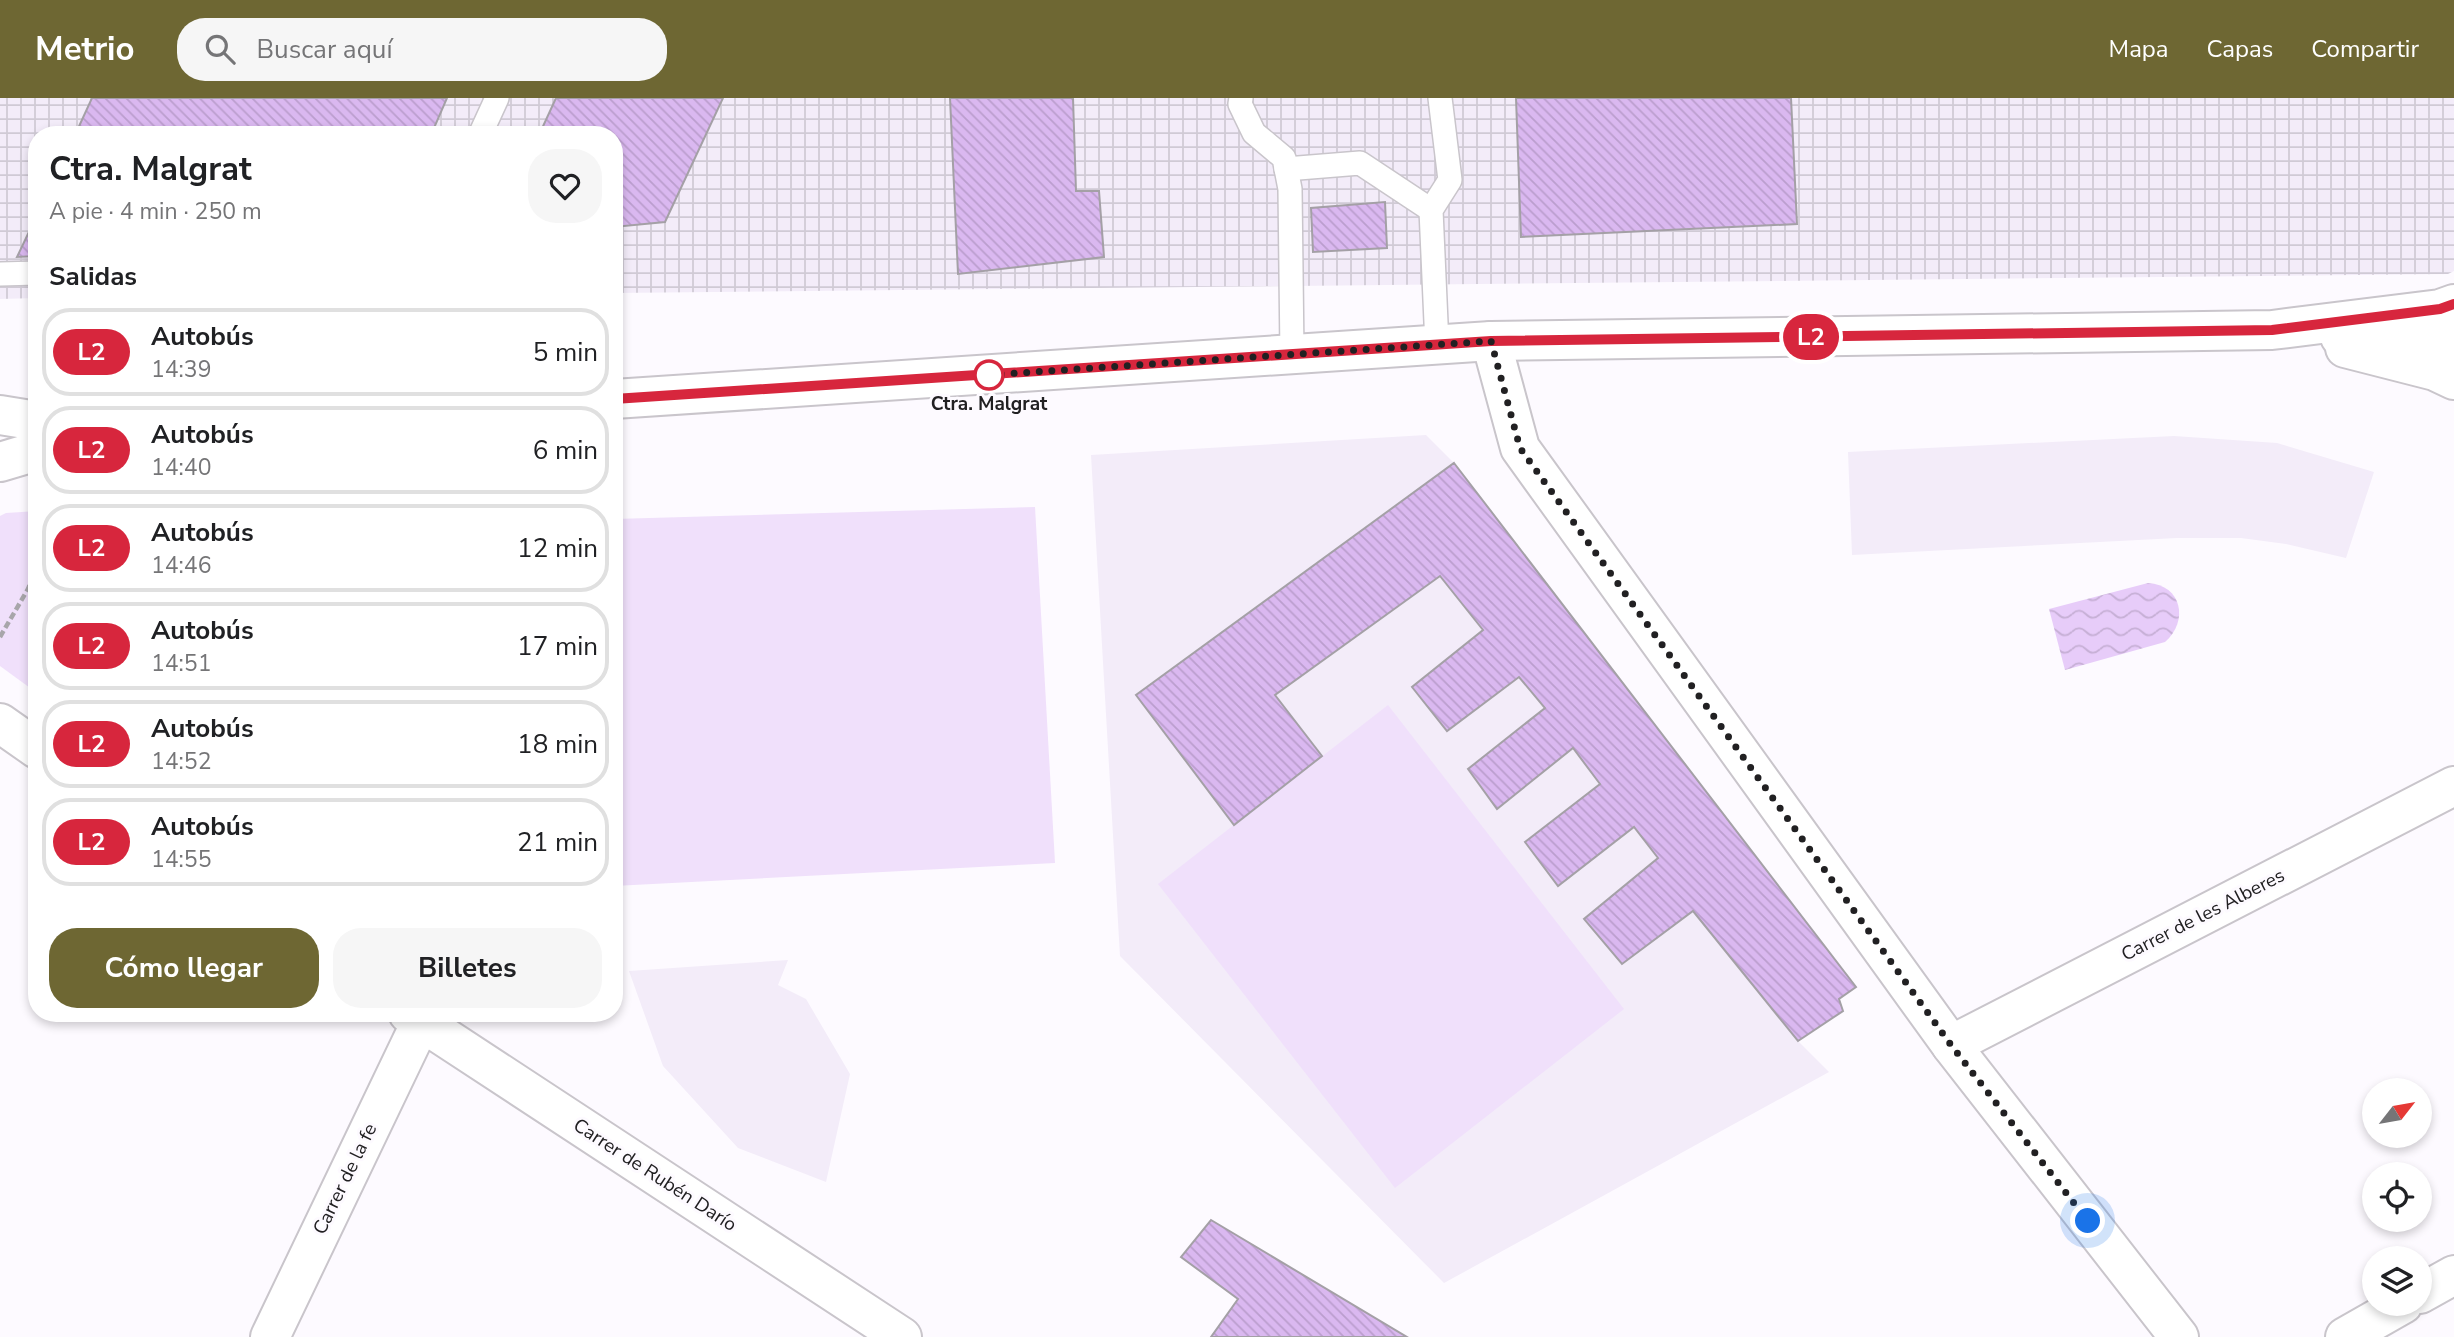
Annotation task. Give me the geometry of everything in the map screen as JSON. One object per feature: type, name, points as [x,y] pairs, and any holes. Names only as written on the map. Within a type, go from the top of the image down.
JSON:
[{"type":"street","points":[[2272,330],[2440,309],[2454,304]]},
{"type":"street","points":[[623,398],[1491,341],[2272,330],[2398,342],[2454,341]]},
{"type":"street","points":[[2272,330],[2435,371],[2454,380]]},
{"type":"street","points":[[1491,341],[1520,448],[1951,1045],[2179,1337]]},
{"type":"street","points":[[0,415],[28,420]]},
{"type":"street","points":[[0,462],[28,454]]},
{"type":"street","points":[[0,723],[28,743]]},
{"type":"street","name":"Carrer de les Alberes","points":[[1951,1045],[2454,786]]},
{"type":"street","name":"Carrer de la fe","points":[[270,1337],[412,1022]]},
{"type":"street","name":"Carrer de Rubén Darío","points":[[420,1022],[902,1337]]},
{"type":"street","points":[[2432,1287],[2454,1275]]},
{"type":"street","points":[[2345,1337],[2382,1316]]},
{"type":"lane","points":[[484,126],[497,98]]},
{"type":"lane","points":[[1241,98],[1240,104],[1254,133],[1284,158],[1290,189],[1292,354]]},
{"type":"lane","points":[[1437,345],[1431,210],[1450,180],[1440,98]]},
{"type":"lane","points":[[1286,169],[1360,163],[1431,210]]},
{"type":"lane","points":[[0,274],[28,273]]},
{"type":"path","points":[[0,637],[28,589]]},
{"type":"shaded area","points":[[0,98],[2454,98],[2454,271],[2448,274],[623,293],[623,126],[28,126],[28,298],[0,299]]},
{"type":"shaded area","points":[[1426,435],[1454,463],[1856,987],[1839,999],[1843,1011],[1798,1041],[1829,1072],[1444,1283],[1120,956],[1091,455]]},
{"type":"shaded area","points":[[2174,436],[2277,443],[2374,472],[2346,558],[2286,544],[2241,538],[2177,538],[1852,555],[1848,452]]},
{"type":"shaded area","points":[[1035,507],[1055,863],[623,886],[623,519]]},
{"type":"shaded area","points":[[28,512],[28,686],[0,666],[0,516]]},
{"type":"shaded area","points":[[1388,705],[1624,1009],[1395,1188],[1158,884]]},
{"type":"shaded area","points":[[788,960],[778,985],[806,999],[850,1074],[826,1182],[738,1148],[663,1066],[629,971]]},
{"type":"water","points":[[2148,583],[2159,585],[2175,597],[2179,615],[2173,634],[2165,642],[2065,670],[2049,609]]},
{"type":"building","points":[[92,98],[447,98],[435,126],[79,126]]},
{"type":"building","points":[[556,98],[723,98],[665,222],[623,226],[623,126],[543,126]]},
{"type":"building","points":[[950,98],[1073,98],[1076,191],[1099,191],[1104,257],[958,274]]},
{"type":"building","points":[[1516,98],[1791,98],[1797,224],[1521,237]]},
{"type":"building","points":[[1385,202],[1387,248],[1313,252],[1311,208]]},
{"type":"building","points":[[28,234],[28,256],[17,257]]},
{"type":"building","points":[[1454,463],[1856,987],[1839,999],[1843,1011],[1798,1041],[1693,911],[1622,964],[1584,919],[1658,858],[1634,827],[1558,886],[1525,842],[1600,784],[1573,748],[1497,809],[1468,769],[1545,708],[1519,677],[1447,731],[1412,687],[1483,630],[1440,576],[1275,695],[1322,756],[1234,825],[1136,695]]},
{"type":"building","points":[[1211,1220],[1407,1337],[1211,1337],[1238,1299],[1181,1257]]},
{"type":"bus line","name":"L2","points":[[623,398],[1491,341],[2272,330],[2440,309],[2454,304]]},
{"type":"place","name":"Ctra. Malgrat","points":[[989,375]]},
{"type":"route","points":[[989,375],[1491,341],[1520,448],[1951,1045],[2088,1221]]}]
